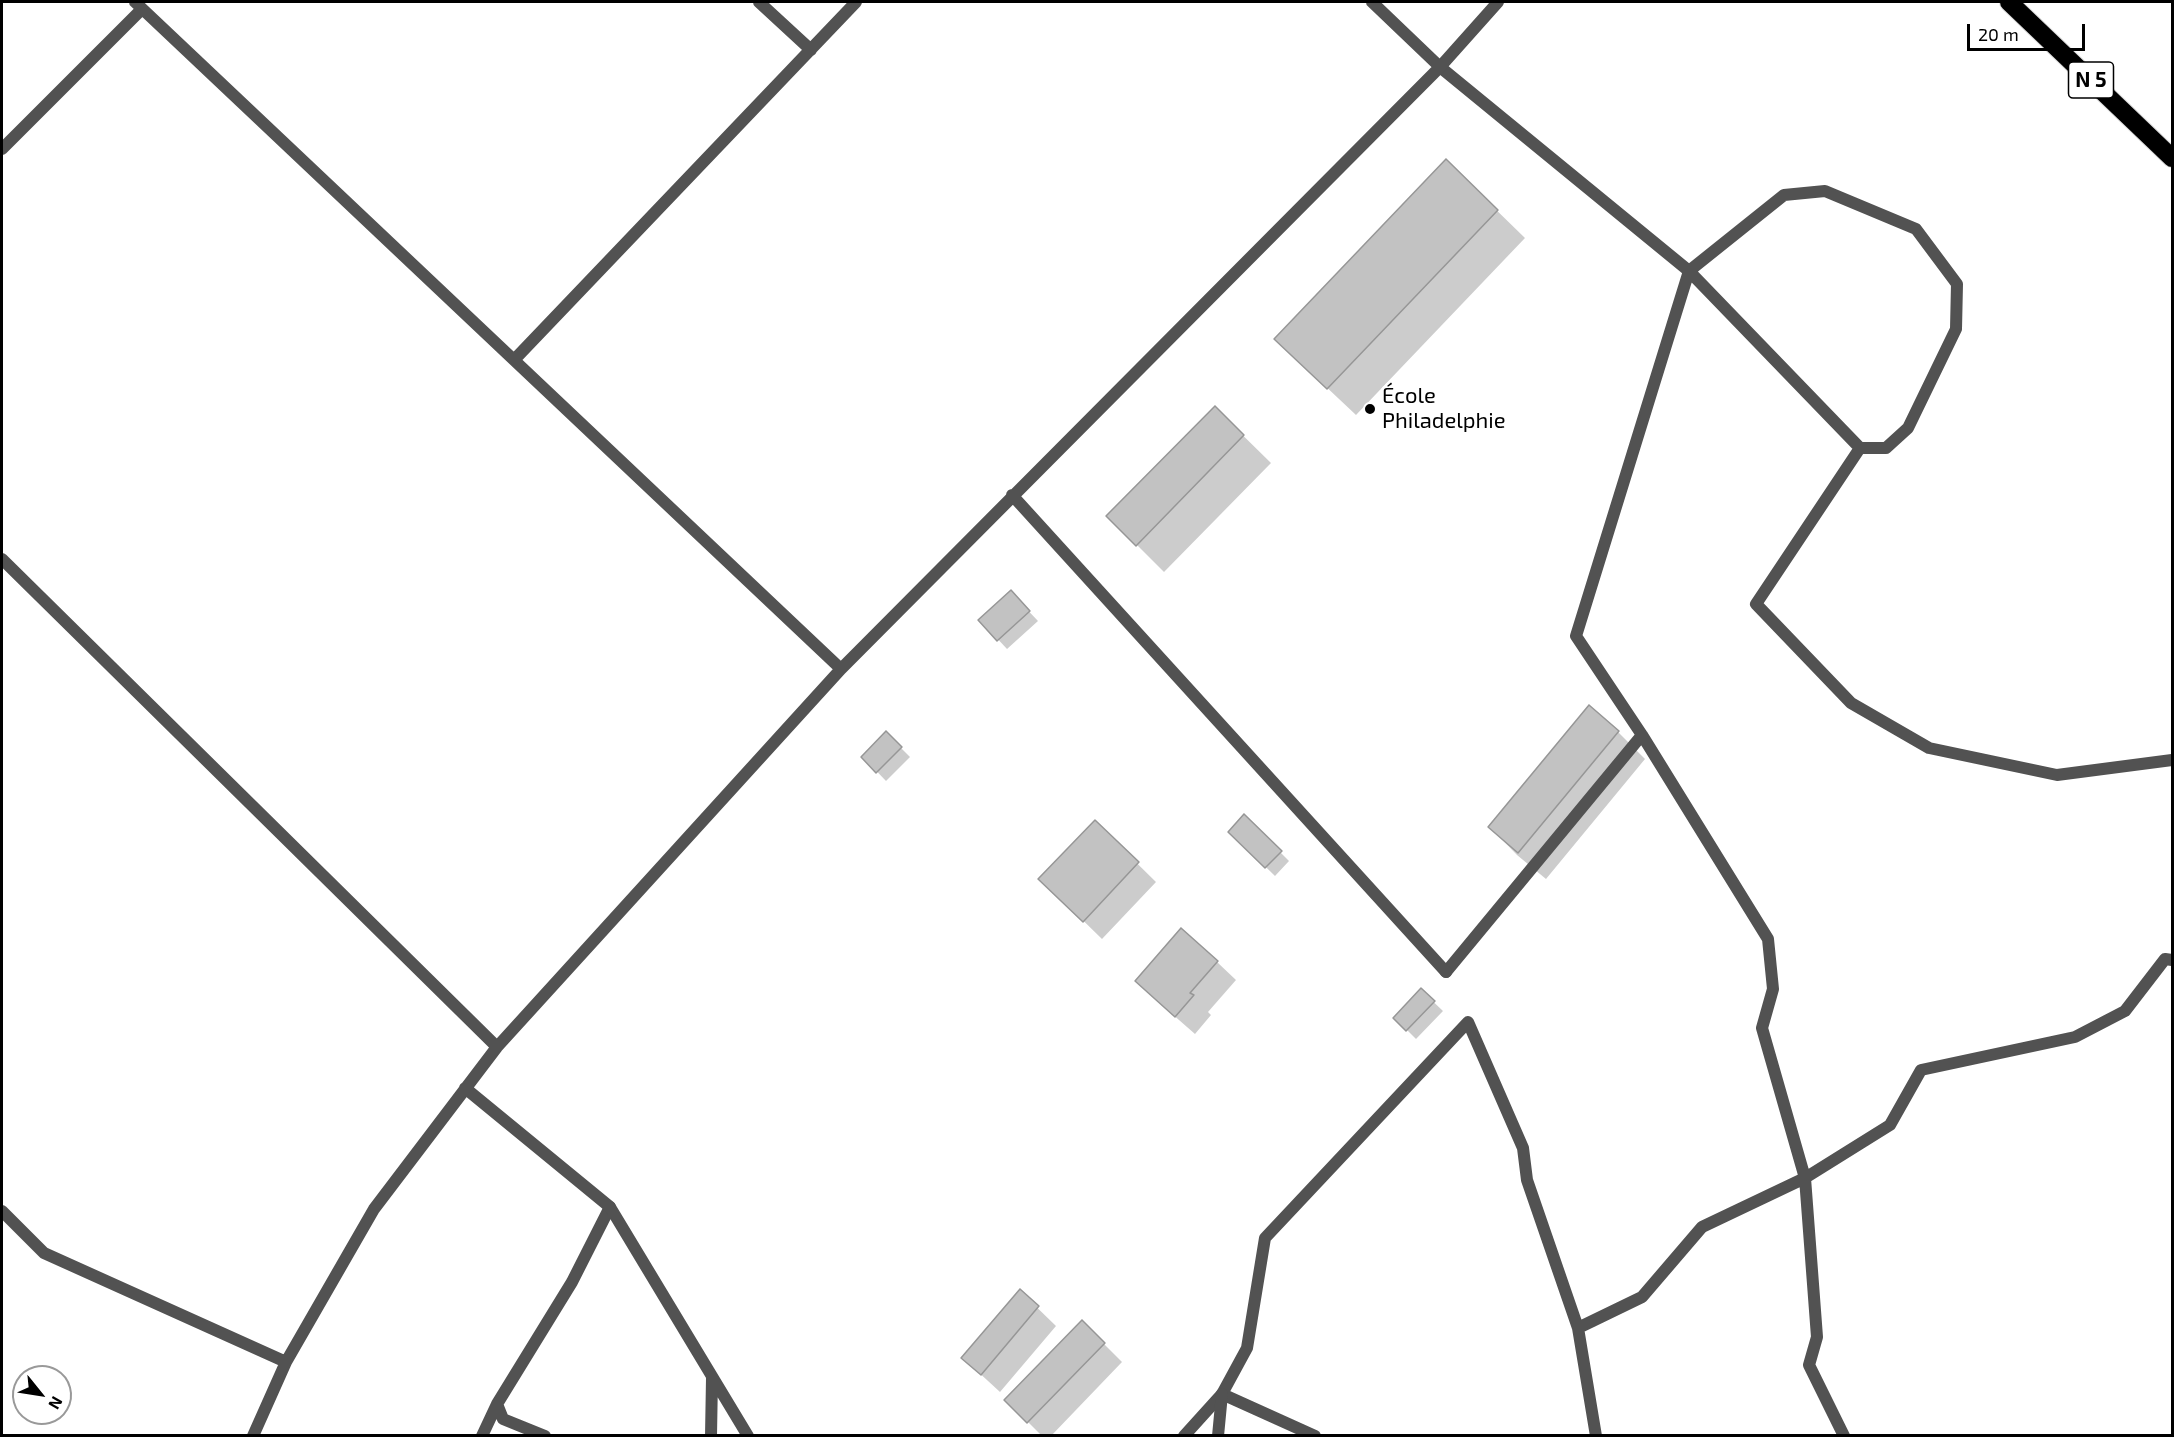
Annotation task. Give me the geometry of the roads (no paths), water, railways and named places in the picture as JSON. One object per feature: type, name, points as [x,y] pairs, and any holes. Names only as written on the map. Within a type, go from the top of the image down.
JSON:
[{"type":"highway","name":"N 5","points":[[2009,2],[2172,158]]},
{"type":"street","points":[[759,2],[811,50]]},
{"type":"street","points":[[514,360],[856,2]]},
{"type":"street","points":[[1372,2],[1440,67],[1689,271],[1860,448],[1886,448],[1908,428],[1956,329],[1957,284],[1916,229],[1825,191],[1784,195],[1689,271],[1576,636],[1642,735],[1768,939],[1773,989],[1762,1028],[1805,1178],[1817,1337],[1809,1365],[1844,1436]]},
{"type":"street","points":[[253,1436],[286,1362],[374,1209],[497,1047],[841,669],[1440,67],[1498,2]]},
{"type":"street","points":[[2,149],[138,5],[841,669]]},
{"type":"street","points":[[1860,448],[1756,604],[1851,703],[1929,748],[2057,775],[2172,760]]},
{"type":"street","points":[[1012,495],[1446,972],[1642,735]]},
{"type":"street","points":[[2,559],[497,1047]]},
{"type":"street","points":[[1578,1328],[1642,1297],[1702,1227],[1805,1178],[1890,1125],[1922,1070],[2075,1036],[2125,1011],[2165,959],[2172,960]]},
{"type":"street","points":[[1184,1436],[1222,1394],[1247,1348],[1265,1238],[1468,1022],[1523,1148],[1527,1180],[1578,1328],[1596,1436]]},
{"type":"street","points":[[465,1088],[610,1207],[748,1436]]},
{"type":"street","points":[[482,1436],[497,1404],[572,1282],[610,1207]]},
{"type":"street","points":[[2,1211],[44,1253],[286,1362]]},
{"type":"street","points":[[711,1436],[712,1377]]},
{"type":"street","points":[[1218,1436],[1222,1394]]},
{"type":"street","points":[[1222,1394],[1315,1436]]},
{"type":"street","points":[[497,1404],[503,1419],[545,1436]]},
{"type":"place","name":"École Philadelphie","points":[[1370,409]]}]
